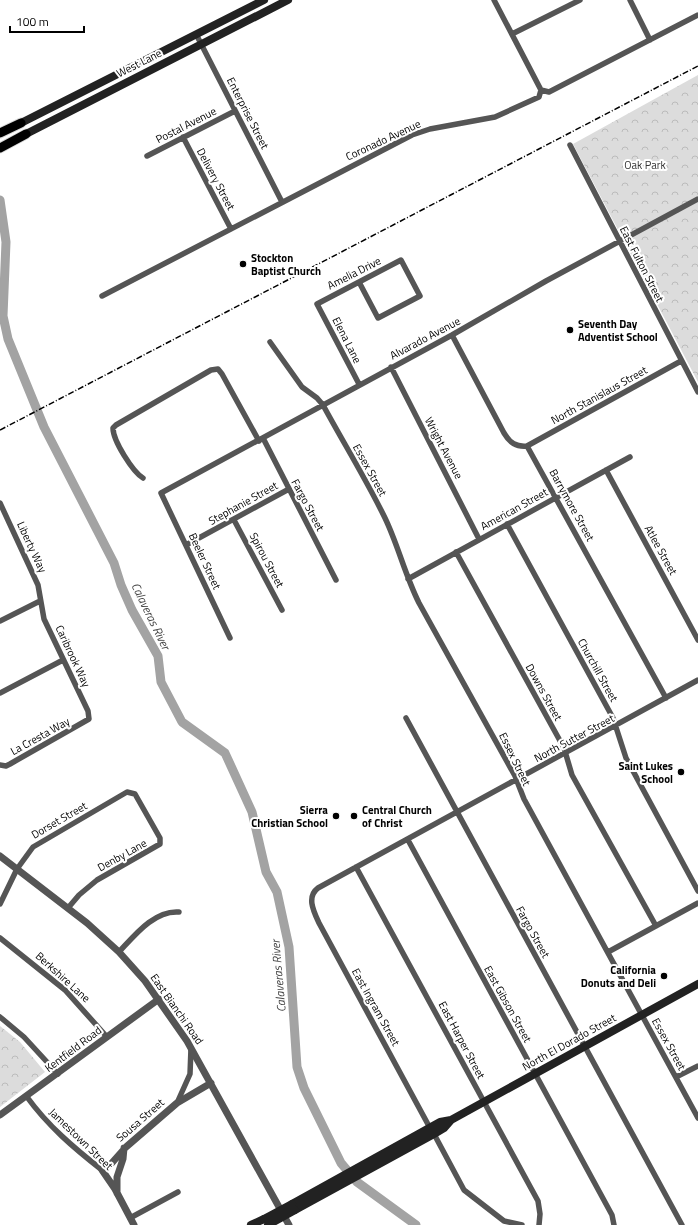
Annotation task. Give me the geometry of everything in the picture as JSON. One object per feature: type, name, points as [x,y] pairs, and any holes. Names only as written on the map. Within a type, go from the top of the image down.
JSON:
[{"type":"main road","name":"West Lane","points":[[0,133],[134,67],[264,0]]},
{"type":"main road","name":"West Lane","points":[[0,148],[288,0]]},
{"type":"main road","points":[[106,93],[105,89],[108,85],[124,76],[134,67]]},
{"type":"main road","points":[[67,114],[75,104],[87,97],[86,90]]},
{"type":"main road","name":"North El Dorado Street","points":[[251,1225],[266,1222],[432,1131],[440,1122],[452,1120],[698,984]]},
{"type":"street","points":[[494,0],[541,90],[548,92],[698,15]]},
{"type":"street","points":[[512,34],[580,0]]},
{"type":"street","points":[[630,0],[650,40]]},
{"type":"street","name":"Enterprise Street","points":[[196,34],[282,202]]},
{"type":"street","name":"Coronado Avenue","points":[[102,296],[412,135],[435,128],[495,118],[539,97],[541,90]]},
{"type":"street","name":"Postal Avenue","points":[[147,156],[235,111]]},
{"type":"street","name":"Delivery Street","points":[[183,138],[231,229]]},
{"type":"street","name":"East Fulton Street","points":[[570,145],[698,392]]},
{"type":"street","name":"Alvarado Avenue","points":[[161,493],[261,440],[359,384],[452,335],[498,307],[698,199]]},
{"type":"street","name":"Amelia Drive","points":[[317,304],[359,282],[401,260],[420,296],[378,318],[359,282]]},
{"type":"street","name":"Elena Lane","points":[[317,304],[359,384]]},
{"type":"street","points":[[452,335],[504,433],[512,443],[518,447],[528,446]]},
{"type":"street","name":"Essex Street","points":[[270,342],[302,387],[317,398],[323,405],[385,518],[408,579],[419,603],[517,780],[524,799],[698,1118]]},
{"type":"street","name":"North Stanislaus Street","points":[[528,446],[681,361]]},
{"type":"street","name":"Wright Avenue","points":[[391,367],[479,539]]},
{"type":"street","name":"Fargo Street","points":[[143,478],[136,474],[116,440],[114,428],[116,425],[163,396],[211,370],[218,369],[289,489],[336,580]]},
{"type":"street","name":"Barrymore Street","points":[[528,446],[666,698]]},
{"type":"street","name":"American Street","points":[[408,579],[630,457]]},
{"type":"street","name":"Atlee Street","points":[[606,470],[698,640]]},
{"type":"street","name":"Stephanie Street","points":[[186,545],[289,489]]},
{"type":"street","name":"Beeler Street","points":[[161,493],[230,638]]},
{"type":"street","name":"Liberty Way","points":[[0,503],[38,585],[41,593],[40,601]]},
{"type":"street","name":"Spirou Street","points":[[234,520],[282,610]]},
{"type":"street","name":"Churchill Street","points":[[507,524],[609,711],[616,726],[626,758],[698,891]]},
{"type":"street","name":"Downs Street","points":[[456,552],[565,754],[572,775],[656,926]]},
{"type":"street","points":[[0,621],[40,601]]},
{"type":"street","name":"Caribrook Way","points":[[40,601],[44,619],[88,711],[89,719]]},
{"type":"street","points":[[0,693],[63,660]]},
{"type":"street","name":"North Sutter Street","points":[[312,894],[318,888],[698,680]]},
{"type":"street","name":"Fargo Street","points":[[406,718],[458,811],[682,1225]]},
{"type":"street","name":"La Cresta Way","points":[[0,765],[6,766],[10,764],[89,719]]},
{"type":"street","name":"Dorset Street","points":[[0,904],[23,858],[36,844],[127,792],[132,792]]},
{"type":"street","name":"Denby Lane","points":[[68,908],[86,888],[97,880],[160,844],[160,838],[137,796],[132,792]]},
{"type":"street","name":"East Gibson Street","points":[[408,840],[612,1215],[614,1225]]},
{"type":"street","name":"East Bianchi Road","points":[[0,856],[68,908],[119,952],[159,999],[191,1048],[211,1083],[288,1225]]},
{"type":"street","name":"East Harper Street","points":[[356,867],[538,1202],[540,1214],[539,1225]]},
{"type":"street","name":"East Ingram Street","points":[[312,894],[312,902],[318,923],[464,1190],[508,1222],[522,1225]]},
{"type":"street","points":[[608,952],[698,903]]},
{"type":"street","points":[[119,952],[148,924],[162,916],[179,912]]},
{"type":"street","name":"Berkshire Lane","points":[[0,938],[65,990],[107,1037]]},
{"type":"street","name":"Kentfield Road","points":[[0,1115],[27,1097],[159,999]]},
{"type":"street","points":[[0,1017],[24,1037],[58,1074]]},
{"type":"street","name":"Sousa Street","points":[[177,1103],[188,1078],[191,1048]]},
{"type":"street","points":[[676,1077],[698,1066]]},
{"type":"street","name":"Sousa Street","points":[[102,1170],[110,1165],[124,1148],[177,1103],[211,1083]]},
{"type":"street","name":"Jamestown Street","points":[[27,1097],[46,1123],[57,1134],[102,1170],[117,1193],[134,1225]]},
{"type":"street","points":[[117,1193],[117,1177],[124,1148]]},
{"type":"street","points":[[130,1218],[178,1192]]},
{"type":"green space","name":"Oak Park","points":[[698,75],[698,382],[573,144]]},
{"type":"green space","points":[[0,1026],[20,1042],[45,1072],[0,1107]]},
{"type":"waterway","name":"Calaveras River","points":[[0,200],[6,242],[3,316],[8,339],[44,427],[114,563],[121,585],[132,610],[158,656],[161,682],[182,722],[225,753],[252,812],[266,872],[277,892],[289,947],[297,1067],[304,1088],[341,1163],[357,1182],[416,1225]]},
{"type":"railway","points":[[0,430],[698,66]]},
{"type":"place","name":"Stockton Baptist Church","points":[[243,264]]},
{"type":"place","name":"Seventh Day Adventist School","points":[[570,330]]},
{"type":"place","name":"Saint Lukes School","points":[[681,772]]},
{"type":"place","name":"Sierra Christian School","points":[[336,816]]},
{"type":"place","name":"Central Church of Christ","points":[[354,816]]},
{"type":"place","name":"California Donuts and Deli","points":[[664,976]]}]
